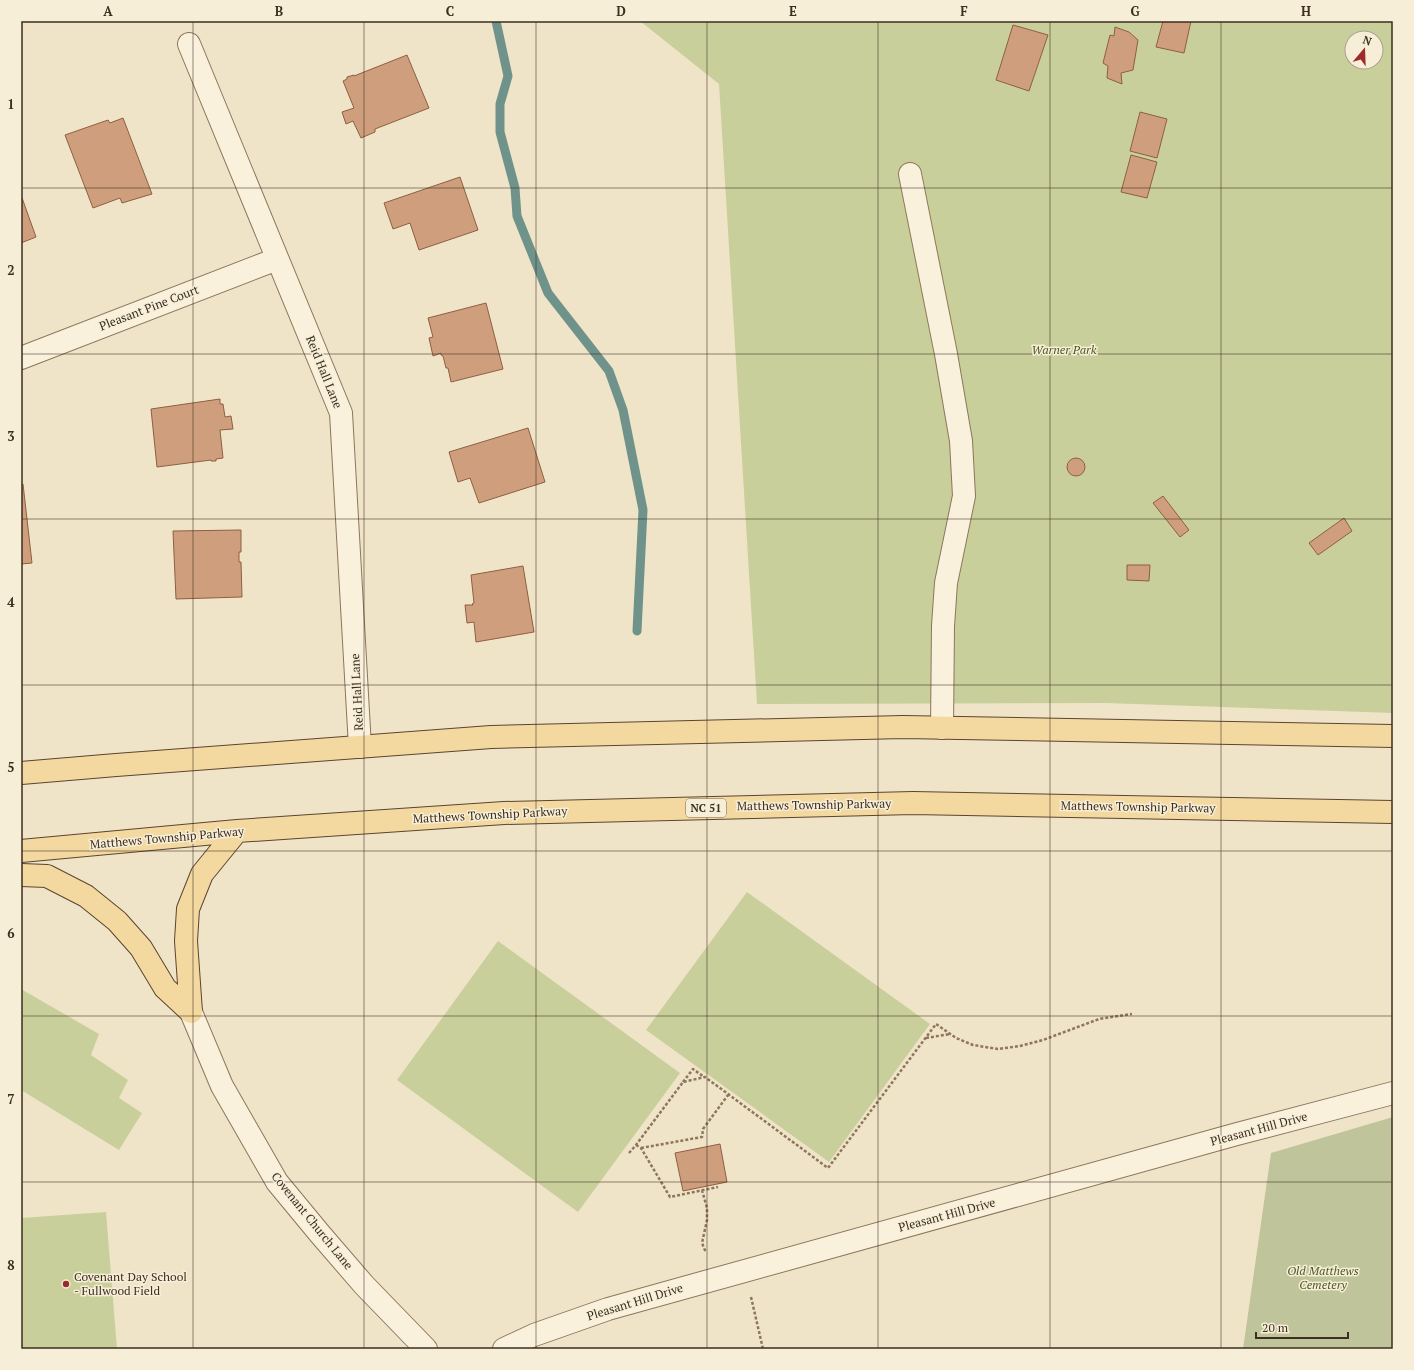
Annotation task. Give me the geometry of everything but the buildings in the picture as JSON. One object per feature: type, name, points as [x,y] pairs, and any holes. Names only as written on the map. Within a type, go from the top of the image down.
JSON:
[{"type":"main road","points":[[21,773],[491,737],[903,727],[1393,736]]},
{"type":"main road","name":"Matthews Township Parkway","points":[[21,851],[237,831],[504,813],[913,803],[1393,812]]},
{"type":"main road","points":[[191,1012],[186,941],[188,909],[202,874],[237,831]]},
{"type":"main road","points":[[21,875],[47,876],[86,896],[117,921],[141,948],[165,988],[191,1012]]},
{"type":"street","name":"Reid Hall Lane","points":[[189,44],[341,413],[360,747]]},
{"type":"street","points":[[910,174],[946,354],[961,441],[964,496],[946,583],[943,626],[942,728]]},
{"type":"street","name":"Pleasant Pine Court","points":[[21,358],[277,259]]},
{"type":"street","name":"Covenant Church Lane","points":[[191,1012],[222,1086],[277,1182],[364,1285],[426,1349]]},
{"type":"street","name":"Pleasant Hill Drive","points":[[504,1349],[534,1335],[608,1309],[1393,1092]]},
{"type":"path","points":[[629,1153],[693,1069],[828,1168],[936,1024],[956,1038],[972,1045],[998,1049],[1020,1046],[1043,1040],[1099,1019],[1132,1014]]},
{"type":"path","points":[[925,1038],[950,1034]]},
{"type":"path","points":[[683,1082],[705,1077]]},
{"type":"path","points":[[641,1148],[702,1137],[702,1129],[728,1095]]},
{"type":"path","points":[[636,1145],[641,1148],[670,1197],[718,1187]]},
{"type":"path","points":[[702,1190],[707,1208],[707,1220],[702,1243],[706,1255]]},
{"type":"path","points":[[751,1297],[763,1349]]},
{"type":"green space","name":"Warner Park","points":[[640,21],[1393,21],[1393,713],[1106,703],[757,704],[719,84]]},
{"type":"green space","points":[[747,892],[930,1024],[829,1162],[646,1030]]},
{"type":"green space","points":[[498,941],[680,1073],[578,1212],[397,1080]]},
{"type":"green space","points":[[21,989],[99,1034],[91,1055],[128,1080],[119,1098],[142,1113],[119,1150],[21,1090]]},
{"type":"green space","name":"Old Matthews Cemetery","points":[[1393,1117],[1393,1349],[1243,1349],[1271,1153]]},
{"type":"green space","name":"Covenant Day School - Fullwood Field","points":[[106,1212],[117,1349],[21,1349],[21,1218]]},
{"type":"waterway","points":[[496,21],[508,76],[500,104],[500,132],[515,188],[517,216],[548,293],[609,371],[623,410],[643,510],[637,631]]},
{"type":"place","name":"Covenant Day School - Fullwood Field","points":[[66,1284]]}]
